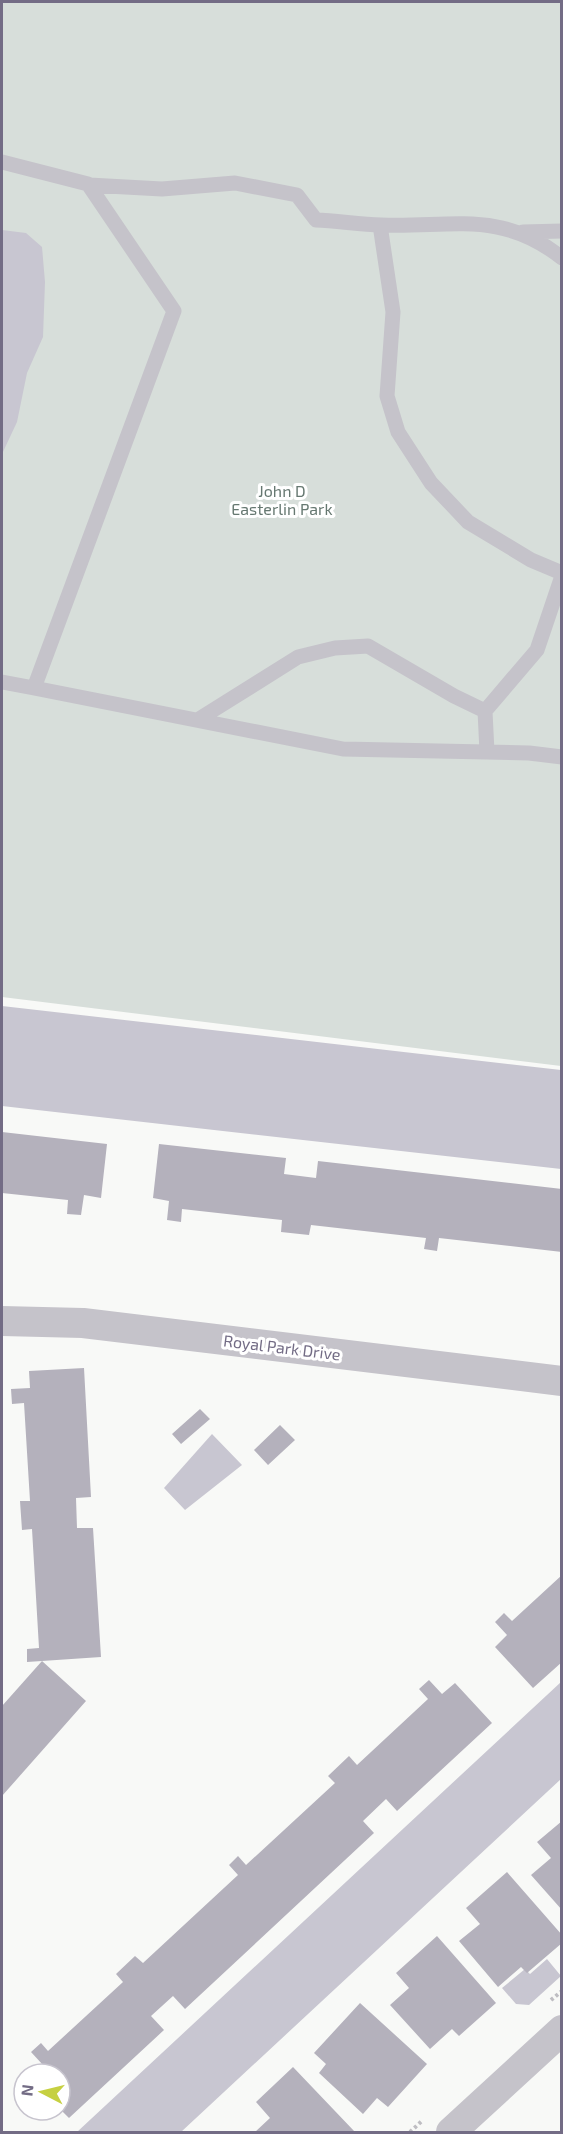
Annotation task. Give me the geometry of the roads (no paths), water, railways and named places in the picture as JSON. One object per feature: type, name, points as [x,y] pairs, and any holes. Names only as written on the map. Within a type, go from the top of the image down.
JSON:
[{"type":"street","name":"Royal Park Drive","points":[[2,1321],[83,1323],[561,1381]]},
{"type":"street","points":[[451,2133],[561,2030]]},
{"type":"lane","points":[[2,162],[89,185],[162,189],[235,183],[297,195],[316,220],[380,225],[470,222],[521,232],[561,231]]},
{"type":"lane","points":[[34,688],[174,311],[89,185]]},
{"type":"lane","points":[[380,225],[393,312],[387,396],[398,432],[430,483],[468,522],[531,560],[561,574],[537,650],[485,711],[487,752]]},
{"type":"lane","points":[[521,232],[561,258]]},
{"type":"lane","points":[[199,719],[298,657],[335,648],[368,646],[454,696],[485,711]]},
{"type":"lane","points":[[2,682],[343,749],[487,752],[561,757]]},
{"type":"park label","name":"John D Easterlin Park","points":[[282,499]]}]
